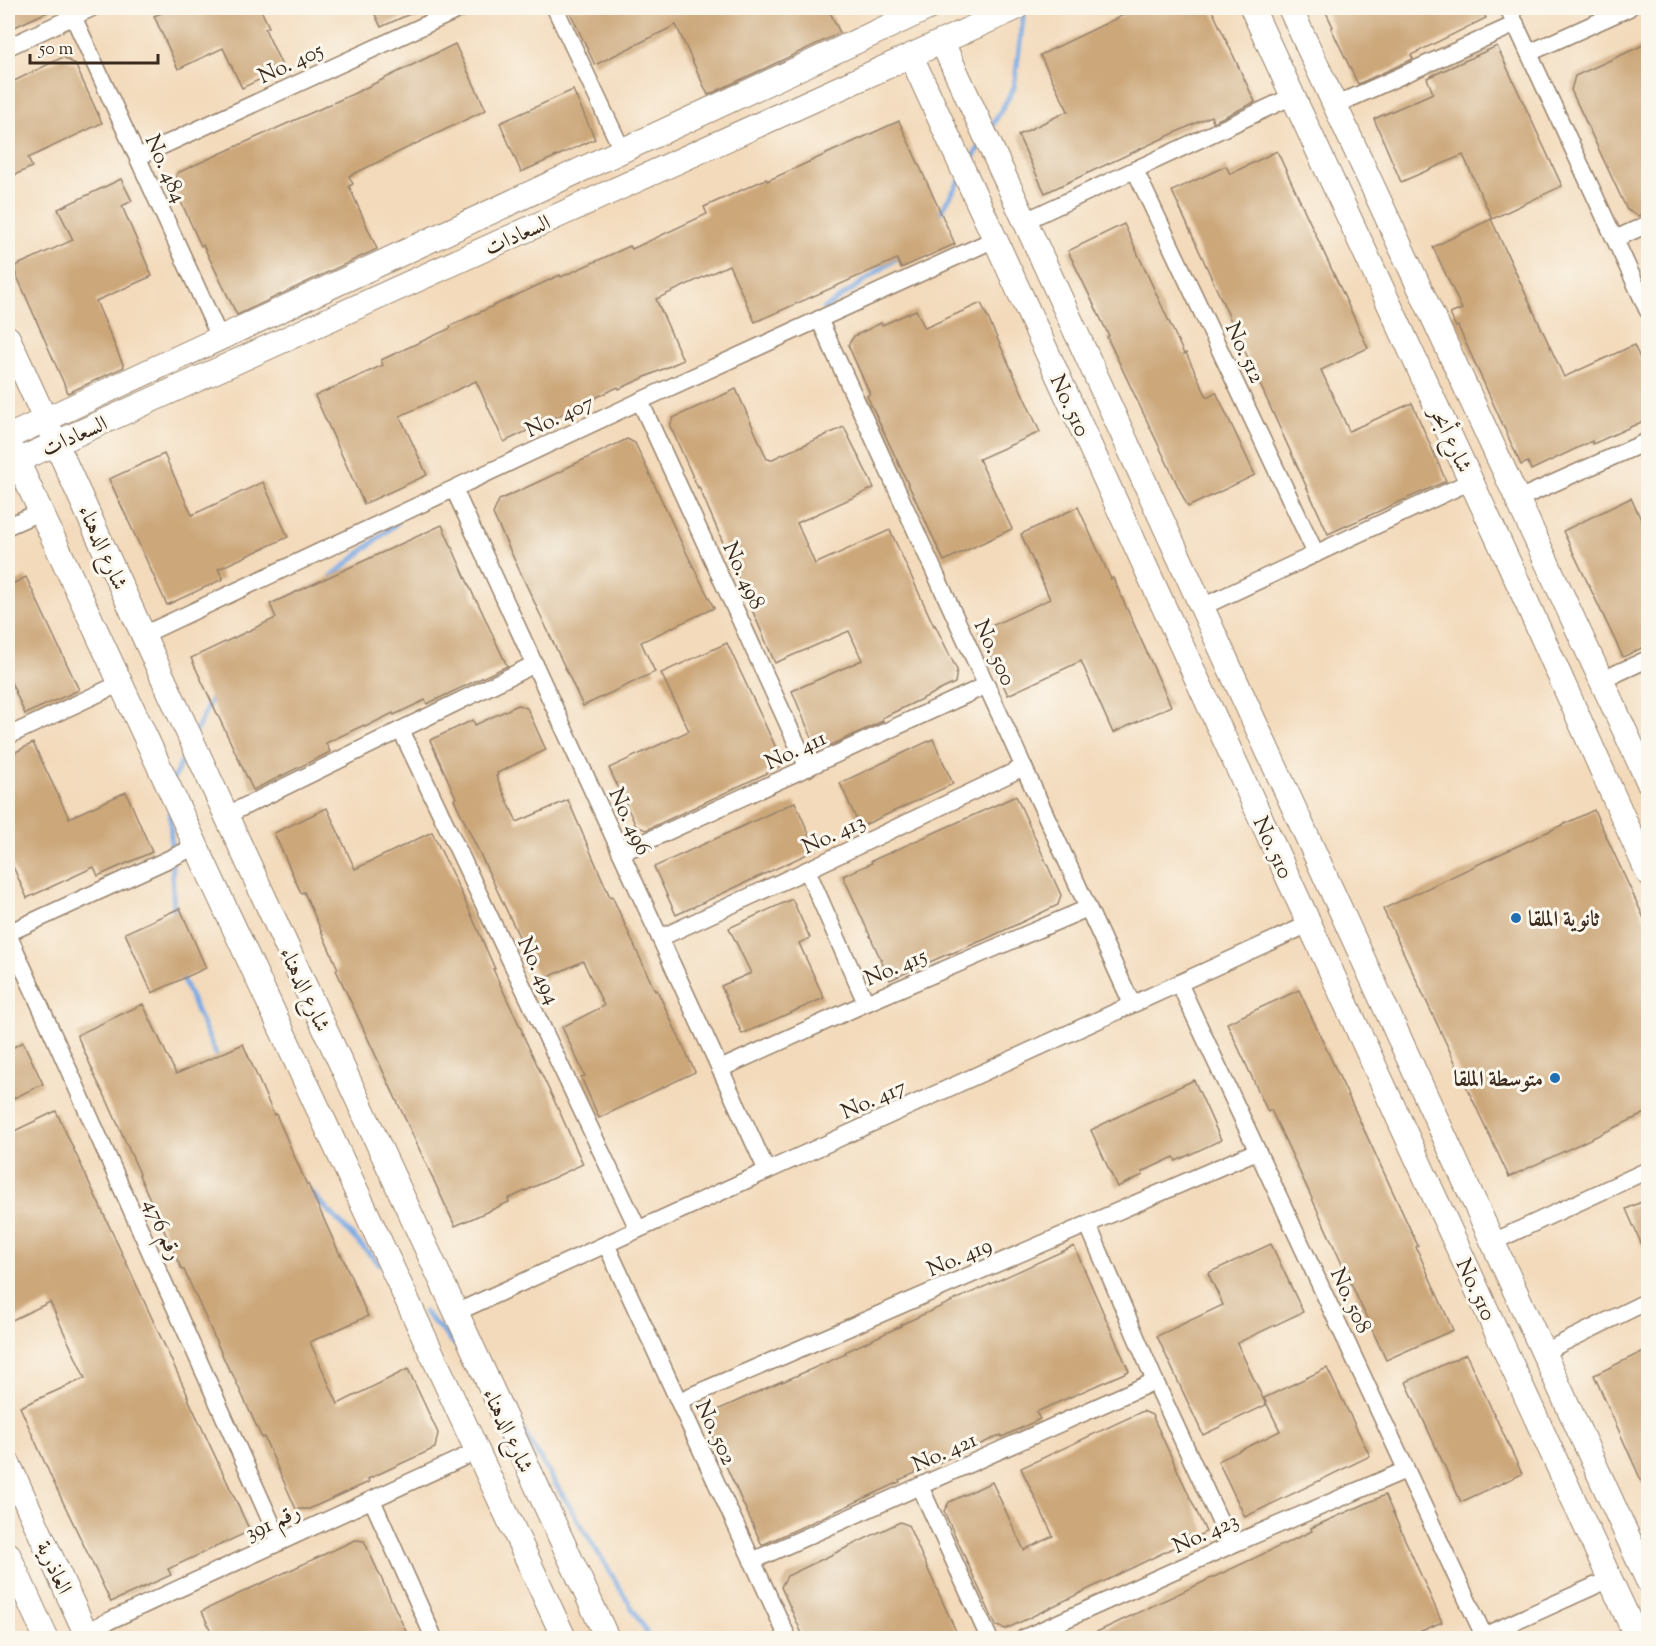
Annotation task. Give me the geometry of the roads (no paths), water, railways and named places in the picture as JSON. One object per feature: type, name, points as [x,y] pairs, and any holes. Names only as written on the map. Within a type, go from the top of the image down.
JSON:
[{"type":"street","points":[[8,47],[92,8]]},
{"type":"street","name":"No. 405","points":[[138,157],[462,8]]},
{"type":"street","points":[[555,8],[622,150]]},
{"type":"street","name":"السعادات","points":[[11,446],[46,420],[928,8]]},
{"type":"street","name":"السعادات","points":[[11,446],[57,442],[1016,8]]},
{"type":"street","name":"شارع أبحر","points":[[1252,8],[1472,482],[1648,873]]},
{"type":"street","name":"شارع أبحر","points":[[1290,8],[1648,781]]},
{"type":"street","points":[[1508,8],[1648,311]]},
{"type":"street","points":[[1529,53],[1629,8]]},
{"type":"street","name":"No. 484","points":[[73,16],[220,338]]},
{"type":"street","points":[[1336,105],[1516,24]]},
{"type":"street","name":"No. 510","points":[[942,42],[1648,1581]]},
{"type":"street","name":"No. 510","points":[[911,56],[1637,1638]]},
{"type":"street","points":[[925,86],[923,69],[933,61],[941,61],[948,65],[957,75]]},
{"type":"street","points":[[1025,221],[1293,96]]},
{"type":"street","name":"No. 512","points":[[1135,170],[1316,554]]},
{"type":"street","points":[[1615,239],[1648,224]]},
{"type":"street","name":"No. 407","points":[[143,635],[640,401],[995,239]]},
{"type":"street","name":"No. 500","points":[[819,319],[1132,1004]]},
{"type":"street","name":"شارع الدهناء","points":[[8,338],[451,1306],[607,1638]]},
{"type":"street","name":"No. 498","points":[[640,401],[808,768]]},
{"type":"street","points":[[1518,499],[1648,441]]},
{"type":"street","name":"شارع الدهناء","points":[[11,446],[564,1638]]},
{"type":"street","points":[[1202,607],[1472,482]]},
{"type":"street","name":"No. 496","points":[[454,489],[767,1171]]},
{"type":"street","points":[[8,526],[40,512]]},
{"type":"street","points":[[1602,680],[1648,659]]},
{"type":"street","points":[[227,815],[535,664]]},
{"type":"street","points":[[8,736],[121,683]]},
{"type":"street","name":"No. 411","points":[[621,853],[987,685]]},
{"type":"street","name":"No. 494","points":[[401,730],[638,1229]]},
{"type":"street","name":"No. 413","points":[[660,938],[1024,767]]},
{"type":"street","points":[[8,933],[197,846]]},
{"type":"street","points":[[807,870],[866,1003]]},
{"type":"street","name":"No. 415","points":[[720,1069],[866,1003],[1088,908]]},
{"type":"street","points":[[1309,923],[1340,908]]},
{"type":"street","name":"No. 417","points":[[451,1306],[606,1244],[1309,923]]},
{"type":"street","name":"رقم 476","points":[[8,933],[280,1542]]},
{"type":"street","name":"No. 508","points":[[1179,983],[1482,1637]]},
{"type":"street","name":"No. 419","points":[[678,1401],[1257,1151]]},
{"type":"street","points":[[1493,1242],[1648,1170]]},
{"type":"street","points":[[1088,1225],[1155,1381],[1231,1545]]},
{"type":"street","name":"No. 502","points":[[606,1244],[788,1638]]},
{"type":"street","points":[[1544,1352],[1648,1301]]},
{"type":"street","points":[[414,1315],[451,1306]]},
{"type":"street","name":"No. 421","points":[[752,1561],[1155,1381]]},
{"type":"street","name":"رقم 391","points":[[86,1635],[477,1451]]},
{"type":"street","name":"العاذرية","points":[[8,1463],[86,1635]]},
{"type":"street","name":"No. 423","points":[[1024,1638],[1406,1470]]},
{"type":"street","points":[[920,1486],[989,1638]]},
{"type":"street","points":[[372,1500],[434,1638]]},
{"type":"street","name":"العاذرية","points":[[8,1554],[46,1638]]},
{"type":"street","points":[[1482,1637],[1610,1579]]},
{"type":"waterway","points":[[991,128],[1014,88],[1024,12]]},
{"type":"waterway","points":[[969,164],[981,144]]},
{"type":"waterway","points":[[937,218],[960,180]]},
{"type":"waterway","points":[[824,309],[900,256]]},
{"type":"waterway","points":[[331,577],[398,522]]},
{"type":"waterway","points":[[196,731],[214,693]]},
{"type":"waterway","points":[[173,780],[188,748]]},
{"type":"waterway","points":[[170,812],[174,917]]},
{"type":"waterway","points":[[180,973],[219,1061]]},
{"type":"waterway","points":[[309,1190],[379,1264]]},
{"type":"waterway","points":[[424,1312],[463,1353]]},
{"type":"waterway","points":[[520,1426],[645,1629],[648,1638]]},
{"type":"place","name":"ثانوية الملقا","points":[[1516,918]]},
{"type":"place","name":"متوسطة الملقا","points":[[1555,1078]]}]
